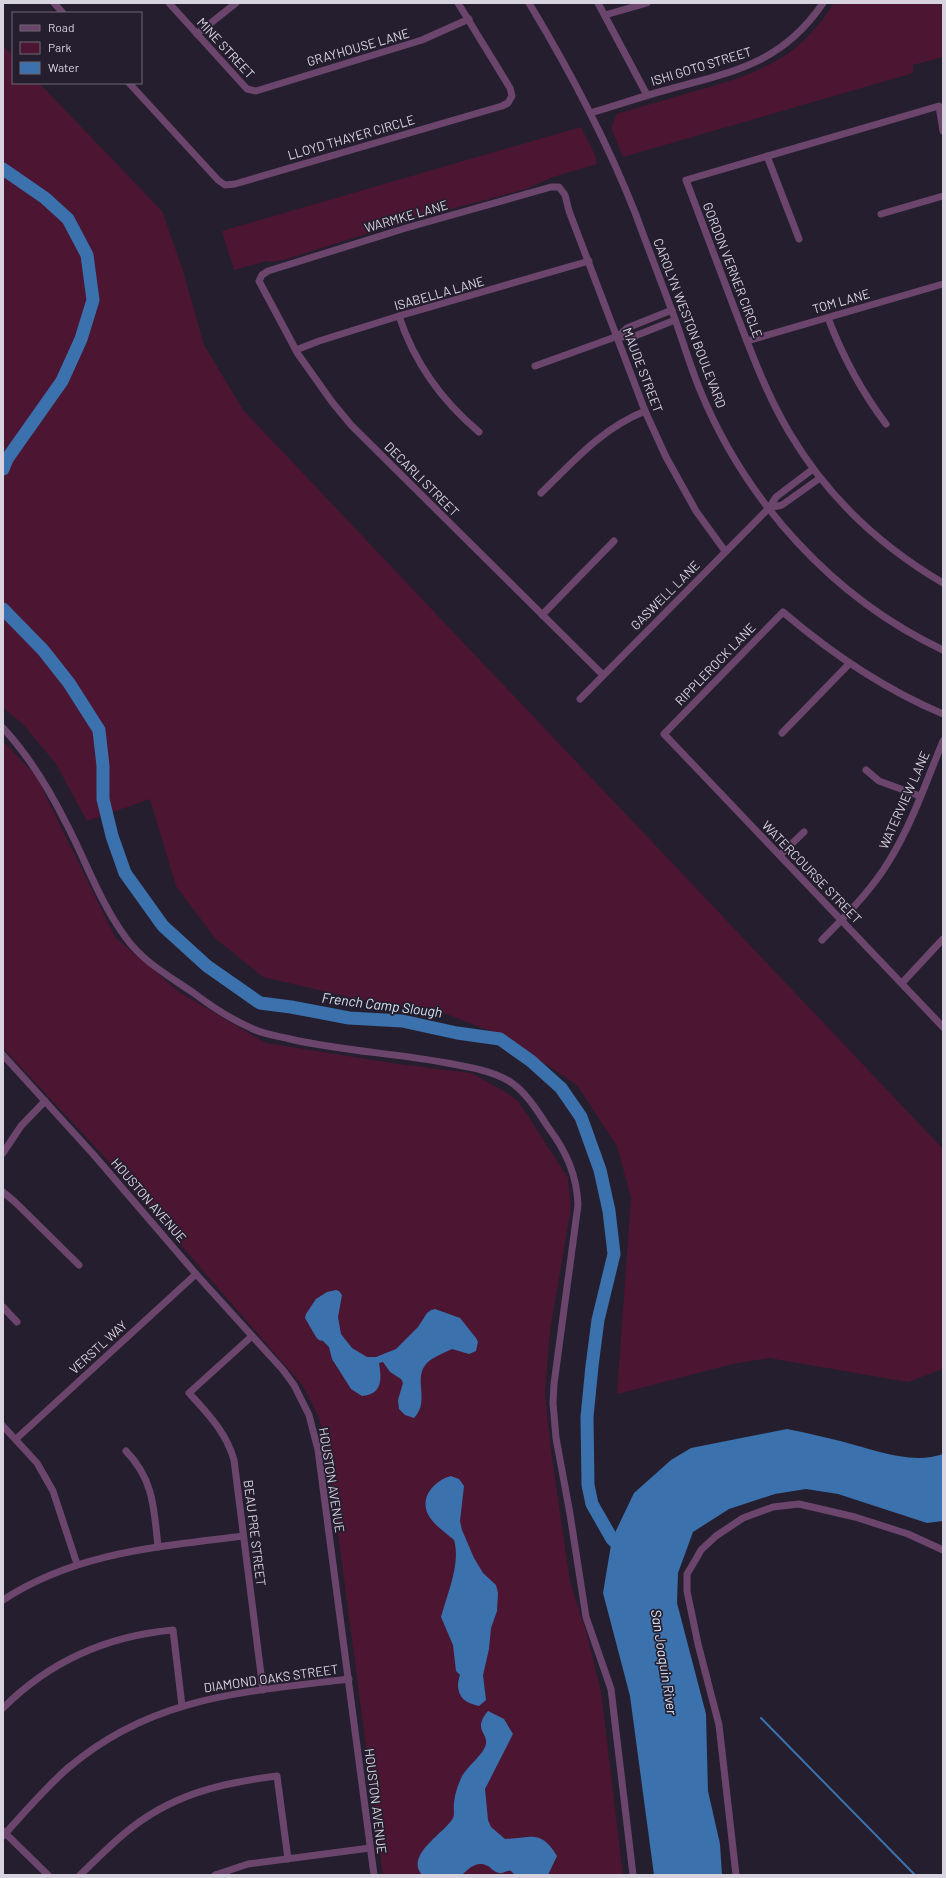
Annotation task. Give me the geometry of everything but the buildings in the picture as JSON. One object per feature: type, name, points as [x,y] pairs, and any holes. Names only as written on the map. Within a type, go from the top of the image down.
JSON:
[{"type":"street","points":[[54,3],[63,12]]},
{"type":"street","name":"MINE STREET","points":[[169,3],[247,89],[251,90]]},
{"type":"street","points":[[197,34],[236,3]]},
{"type":"street","name":"LLOYD THAYER CIRCLE","points":[[130,84],[218,180],[225,185],[231,185],[508,103],[512,96],[510,88],[458,3]]},
{"type":"street","name":"CAROLYN WESTON BOULEVARD","points":[[529,3],[557,49],[590,113],[635,213],[672,310],[700,390],[725,443],[769,508],[801,547],[830,575],[857,598],[906,631],[943,650]]},
{"type":"street","points":[[598,3],[647,95]]},
{"type":"street","points":[[605,15],[647,3]]},
{"type":"street","name":"ISHI GOTO STREET","points":[[590,113],[647,95],[728,73],[759,62],[781,48],[800,32],[823,3]]},
{"type":"street","name":"GRAYHOUSE LANE","points":[[251,90],[256,90],[409,45],[440,33],[469,19]]},
{"type":"street","name":"GORDON VERNER CIRCLE","points":[[943,131],[938,106],[686,180],[747,341],[773,404],[789,433],[820,478],[867,528],[907,560],[943,582]]},
{"type":"street","points":[[767,156],[799,239]]},
{"type":"street","name":"WARMKE LANE","points":[[262,275],[268,271],[406,228],[551,187],[559,187]]},
{"type":"street","name":"MAUDE STREET","points":[[559,187],[565,195],[569,211],[646,412],[681,485],[696,511],[725,551]]},
{"type":"street","points":[[881,214],[943,196]]},
{"type":"street","name":"ISABELLA LANE","points":[[296,350],[319,341],[400,316],[589,261]]},
{"type":"street","name":"DECARLI STREET","points":[[262,275],[260,281],[296,350],[332,402],[364,439],[603,675]]},
{"type":"street","name":"TOM LANE","points":[[747,341],[943,284]]},
{"type":"street","points":[[535,366],[618,336],[627,328],[672,310]]},
{"type":"street","points":[[400,316],[411,348],[432,383],[457,413],[479,432]]},
{"type":"street","points":[[828,318],[836,339],[857,381],[886,424]]},
{"type":"street","points":[[618,336],[630,338],[675,320]]},
{"type":"street","points":[[541,493],[604,433],[619,423],[646,412]]},
{"type":"street","name":"GASWELL LANE","points":[[580,699],[769,508],[776,497],[813,469]]},
{"type":"street","name":"GASWELL LANE","points":[[769,508],[782,505],[820,478]]},
{"type":"street","points":[[542,615],[614,541]]},
{"type":"street","name":"RIPPLEROCK LANE","points":[[664,734],[783,612],[849,664]]},
{"type":"street","points":[[782,733],[849,664],[903,696],[943,714]]},
{"type":"street","points":[[3,728],[28,758],[56,804],[103,902],[126,938],[139,953],[169,977],[232,1019],[263,1032],[306,1043],[428,1060],[476,1069],[496,1075],[510,1082],[526,1096],[560,1145],[573,1172],[577,1187],[578,1205],[554,1384],[554,1427],[586,1617],[611,1689],[633,1875]]},
{"type":"street","name":"WATERCOURSE STREET","points":[[664,734],[943,1027]]},
{"type":"street","name":"WATERVIEW LANE","points":[[822,940],[867,892],[889,862],[901,840],[943,741]]},
{"type":"street","points":[[866,770],[879,781],[920,796]]},
{"type":"street","points":[[780,855],[804,832]]},
{"type":"street","points":[[902,983],[943,939]]},
{"type":"street","name":"HOUSTON AVENUE","points":[[3,1055],[170,1241],[196,1274],[283,1370],[294,1385],[309,1415],[314,1433],[349,1679],[374,1875]]},
{"type":"street","points":[[3,1153],[21,1126],[45,1101]]},
{"type":"street","points":[[3,1192],[15,1202],[79,1266]]},
{"type":"street","name":"VERSTL WAY","points":[[16,1439],[196,1274]]},
{"type":"street","points":[[3,1308],[17,1322]]},
{"type":"street","name":"BEAU PRE STREET","points":[[252,1336],[189,1393],[220,1429],[231,1450],[263,1690]]},
{"type":"street","points":[[3,1426],[37,1463],[53,1491],[77,1564]]},
{"type":"street","points":[[126,1451],[141,1469],[150,1491],[158,1547]]},
{"type":"street","points":[[736,1875],[719,1725],[698,1644],[687,1591],[687,1574],[701,1550],[716,1536],[744,1518],[772,1507],[799,1504],[855,1517],[908,1534],[943,1550]]},
{"type":"street","points":[[3,1600],[31,1583],[77,1564],[108,1555],[243,1536]]},
{"type":"street","points":[[3,1708],[46,1672],[90,1649],[132,1636],[173,1630],[182,1706]]},
{"type":"street","name":"DIAMOND OAKS STREET","points":[[4,1834],[51,1783],[90,1752],[132,1726],[182,1706],[227,1695],[349,1679]]},
{"type":"street","points":[[80,1875],[126,1832],[164,1807],[197,1792],[224,1784],[277,1776],[288,1859]]},
{"type":"street","points":[[4,1834],[48,1875]]},
{"type":"street","points":[[215,1875],[248,1864],[370,1848]]},
{"type":"green space","points":[[834,3],[943,3],[943,57],[913,65],[913,73],[623,157],[611,128],[617,114],[721,84],[759,70],[792,51],[807,38],[821,22]]},
{"type":"green space","points":[[3,46],[12,55],[12,84],[40,84],[162,211],[183,271],[204,345],[243,410],[943,1149],[943,1369],[908,1382],[769,1358],[733,1364],[617,1394],[631,1198],[617,1146],[577,1085],[503,1036],[444,1013],[375,1003],[263,977],[215,938],[176,886],[150,799],[87,821],[56,764],[23,724],[3,708]]},
{"type":"green space","points":[[581,127],[595,155],[597,164],[553,177],[526,189],[403,222],[287,259],[271,262],[266,261],[234,270],[222,231]]},
{"type":"green space","points":[[3,741],[36,776],[115,937],[179,992],[266,1043],[398,1064],[471,1073],[502,1090],[518,1101],[568,1178],[571,1208],[550,1330],[545,1394],[551,1451],[570,1582],[587,1635],[601,1692],[623,1875],[383,1875],[327,1450],[318,1415],[303,1386],[102,1154],[3,1048]]},
{"type":"water","points":[[336,1290],[342,1295],[338,1317],[341,1334],[352,1348],[367,1357],[376,1357],[396,1349],[418,1327],[427,1313],[435,1309],[460,1318],[478,1342],[476,1351],[469,1354],[452,1349],[429,1361],[423,1369],[421,1376],[422,1397],[419,1411],[414,1418],[405,1415],[399,1409],[398,1400],[403,1383],[401,1379],[390,1372],[383,1362],[379,1363],[380,1380],[377,1389],[369,1395],[362,1396],[351,1389],[332,1359],[329,1347],[316,1337],[305,1318],[316,1299],[327,1292]]},
{"type":"water","name":"San Joaquin River","points":[[787,1429],[906,1457],[919,1458],[943,1454],[943,1521],[927,1523],[838,1494],[806,1489],[775,1494],[729,1509],[693,1532],[678,1573],[677,1603],[706,1714],[708,1791],[720,1844],[722,1875],[654,1875],[630,1696],[603,1593],[612,1539],[634,1493],[671,1460],[691,1448]]},
{"type":"water","points":[[451,1476],[459,1479],[464,1486],[460,1521],[462,1530],[474,1558],[483,1573],[496,1585],[498,1593],[497,1611],[491,1628],[489,1649],[483,1675],[486,1700],[479,1706],[473,1705],[464,1700],[459,1692],[458,1681],[460,1675],[456,1671],[453,1645],[441,1617],[455,1569],[456,1549],[454,1540],[434,1523],[426,1509],[427,1496],[430,1491],[439,1481]]},
{"type":"water","points":[[488,1711],[504,1719],[513,1734],[485,1789],[488,1820],[491,1827],[505,1839],[528,1837],[540,1838],[551,1847],[557,1856],[548,1875],[515,1875],[511,1871],[499,1873],[484,1864],[477,1864],[470,1867],[462,1875],[422,1875],[418,1867],[418,1860],[428,1844],[449,1824],[453,1818],[455,1796],[462,1776],[481,1754],[485,1747],[486,1738],[482,1731],[481,1723]]},
{"type":"waterway","name":"French Camp Slough","points":[[3,169],[45,198],[68,219],[87,255],[93,300],[81,339],[62,381],[7,459],[3,469]]},
{"type":"waterway","name":"French Camp Slough","points":[[3,609],[43,650],[69,683],[99,730],[103,766],[103,799],[112,836],[125,873],[163,926],[207,966],[260,1003],[291,1007],[349,1018],[402,1021],[457,1033],[500,1039],[531,1061],[561,1088],[581,1117],[600,1170],[609,1211],[614,1254],[598,1320],[592,1366],[587,1417],[588,1485],[592,1504],[612,1539],[625,1551]]},
{"type":"waterway","points":[[761,1718],[915,1875]]}]
